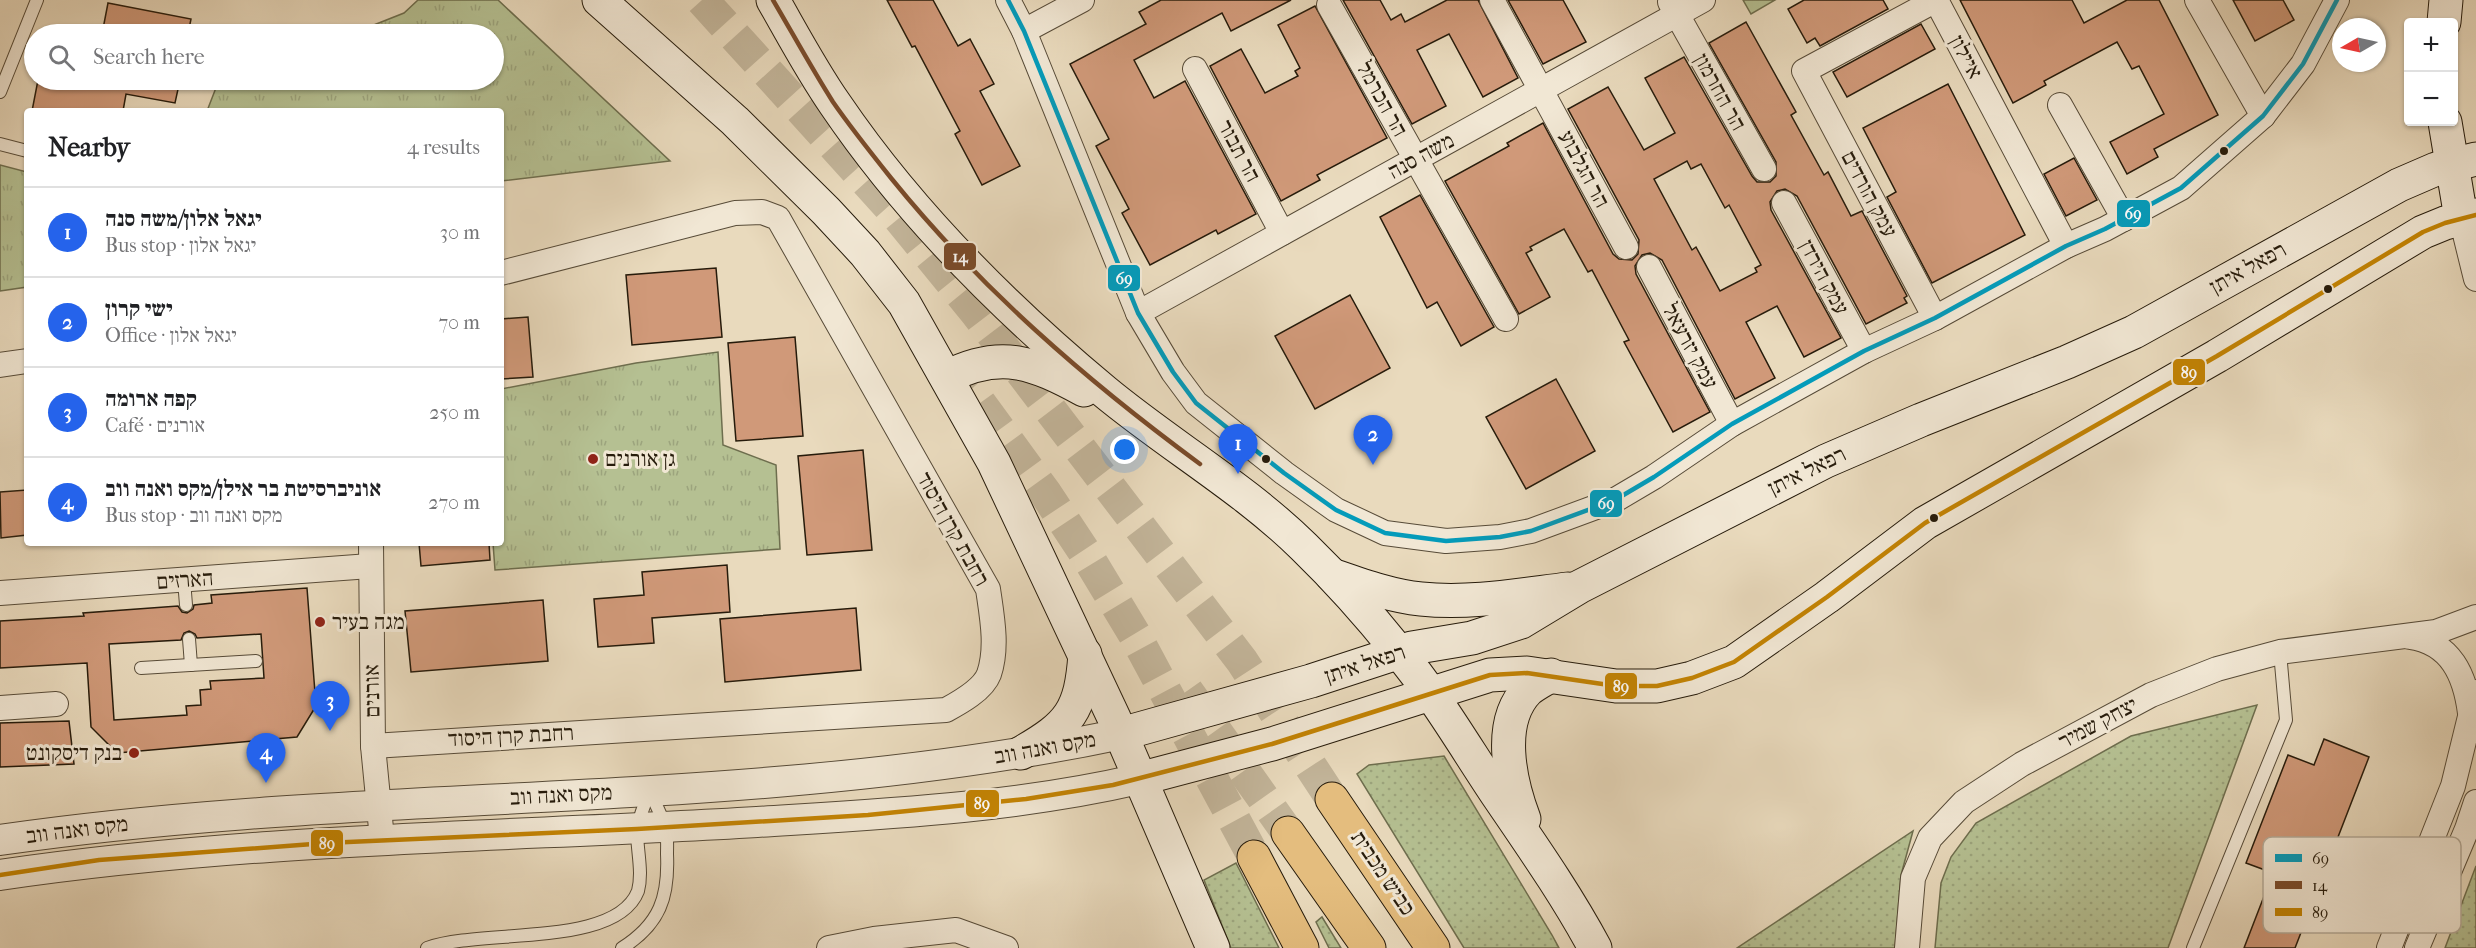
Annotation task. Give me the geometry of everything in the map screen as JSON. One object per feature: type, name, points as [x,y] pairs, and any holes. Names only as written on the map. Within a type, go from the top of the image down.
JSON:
[{"type":"highway","name":"כביש מכבית","points":[[1332,800],[1433,948]]},
{"type":"highway","points":[[1288,832],[1369,948]]},
{"type":"highway","points":[[1254,857],[1302,948]]},
{"type":"main road","points":[[599,0],[735,121],[834,219],[904,303],[994,463],[1085,654],[1121,734],[1205,939]]},
{"type":"main road","points":[[773,0],[834,102],[866,147],[943,239],[1014,312],[1140,420],[1282,526],[1331,574],[1400,652],[1535,852],[1595,948]]},
{"type":"main road","points":[[2444,18],[2446,0]]},
{"type":"main road","points":[[1139,779],[1272,744],[1490,675],[1527,673],[1616,686],[1657,686],[1692,678],[1734,662],[1827,597],[1925,523],[2217,356],[2423,232],[2469,217],[2464,161],[2447,126]]},
{"type":"main road","name":"רפאל איתן","points":[[1121,734],[1249,699],[1425,645],[1493,633],[1538,613],[1579,587],[1826,461],[1921,420],[2048,371],[2134,332],[2399,185],[2464,161]]},
{"type":"main road","points":[[947,377],[975,365],[996,361],[1023,363],[1050,372],[1140,420]]},
{"type":"main road","points":[[1331,574],[1365,586],[1421,599],[1494,598],[1579,587]]},
{"type":"main road","points":[[1359,718],[1386,684],[1400,652]]},
{"type":"main road","points":[[1022,753],[1046,739],[1071,716],[1079,699],[1085,654]]},
{"type":"main road","points":[[1535,852],[1512,778],[1510,731],[1514,714],[1527,691],[1551,675]]},
{"type":"street","points":[[1008,0],[1024,32],[1138,313],[1173,372],[1196,403],[1284,473],[1336,510],[1363,524],[1400,536],[1446,541],[1516,534],[1547,526],[1615,500],[1654,477],[1732,424],[1864,351],[1935,318],[2066,246],[2124,219],[2181,188],[2263,116],[2303,64],[2337,0]]},
{"type":"street","points":[[1024,32],[1082,0]]},
{"type":"street","name":"הר הגלבוע","points":[[1492,0],[1626,247]]},
{"type":"street","name":"משה סנה","points":[[1138,313],[1541,90],[1673,7],[1703,0]]},
{"type":"street","name":"איילון","points":[[1804,71],[1936,0],[2066,246]]},
{"type":"street","points":[[2198,0],[2263,116]]},
{"type":"street","name":"הר הכרמל","points":[[1329,5],[1506,319]]},
{"type":"street","name":"הר החרמון","points":[[1673,7],[1764,170]]},
{"type":"street","name":"הר תבור","points":[[1195,69],[1282,233]]},
{"type":"street","name":"עמק הורדים","points":[[1804,71],[1935,318]]},
{"type":"street","points":[[2060,105],[2124,219]]},
{"type":"street","name":"עמק הירדן","points":[[1784,202],[1864,351]]},
{"type":"street","name":"רחבת קרן היסוד","points":[[373,746],[946,710],[969,698],[988,676],[994,632],[988,589],[778,218],[762,212],[735,213],[504,272]]},
{"type":"street","points":[[2469,217],[2476,279]]},
{"type":"street","name":"עמק יזרעאל","points":[[1649,267],[1732,424]]},
{"type":"street","points":[[0,365],[24,361]]},
{"type":"street","name":"הארזים","points":[[0,593],[184,580],[370,554]]},
{"type":"street","name":"אורנים","points":[[370,554],[373,746],[382,839]]},
{"type":"street","name":"יצחק שמיר","points":[[1907,948],[1913,878],[1930,838],[1964,802],[2022,764],[2151,695],[2217,669],[2280,652],[2436,632],[2476,617]]},
{"type":"street","name":"יצחק שמיר","points":[[2402,637],[2412,637],[2433,644],[2453,659],[2468,696],[2471,717]]},
{"type":"street","points":[[2433,837],[2453,786],[2476,692]]},
{"type":"street","points":[[0,708],[56,704]]},
{"type":"street","name":"מקס ואנה ווב","points":[[0,840],[140,822],[378,804],[650,791],[865,774],[1022,753],[1121,734]]},
{"type":"street","name":"מקס ואנה ווב","points":[[0,875],[99,860],[382,839],[651,828],[868,815],[1026,799],[1139,779]]},
{"type":"street","points":[[2461,843],[2476,802]]},
{"type":"street","points":[[829,948],[874,939],[956,930],[1006,948]]},
{"type":"street","points":[[2389,948],[2395,933]]},
{"type":"street","points":[[2417,948],[2423,933]]},
{"type":"lane","points":[[27,24],[37,0]]},
{"type":"lane","points":[[0,92],[24,32]]},
{"type":"lane","points":[[0,144],[24,150]]},
{"type":"lane","points":[[184,580],[186,605]]},
{"type":"lane","points":[[189,639],[191,665]]},
{"type":"lane","points":[[2193,948],[2286,720],[2280,652]]},
{"type":"lane","points":[[141,669],[256,661]]},
{"type":"lane","points":[[427,948],[457,942],[577,935],[618,921],[631,906],[638,889],[651,828],[650,791]]},
{"type":"lane","points":[[622,948],[640,937],[655,919],[664,897],[668,875],[651,828],[650,791]]},
{"type":"green space","points":[[418,0],[498,0],[670,161],[504,181],[504,108],[208,108],[215,90],[504,90],[504,24],[376,24],[404,13]]},
{"type":"green space","points":[[1743,0],[1775,0],[1751,14]]},
{"type":"green space","points":[[0,165],[24,171],[24,287],[0,291]]},
{"type":"green space","points":[[718,352],[723,445],[776,465],[780,549],[495,570],[493,546],[504,546],[504,388],[636,363]]},
{"type":"green space","points":[[2257,705],[2168,948],[1935,948],[1941,883],[1951,857],[1976,823],[2131,736]]},
{"type":"green space","points":[[1444,756],[1559,948],[1464,948],[1357,774],[1369,765]]},
{"type":"green space","points":[[1913,831],[1901,875],[1895,948],[1737,948]]},
{"type":"green space","points":[[1236,863],[1279,948],[1231,948],[1204,880]]},
{"type":"green space","points":[[2476,866],[2476,948],[2445,948],[2451,933],[2461,933],[2461,906]]},
{"type":"green space","points":[[1322,917],[1341,948],[1329,948],[1316,922]]},
{"type":"building","points":[[887,0],[933,0],[958,46],[970,39],[994,84],[980,91],[1020,166],[982,185],[955,134],[960,131],[915,46],[912,47]]},
{"type":"building","points":[[1161,0],[1291,0],[1231,31],[1222,13],[1134,60],[1154,98],[1185,81],[1256,214],[1218,234],[1216,230],[1150,265],[1122,213],[1129,209],[1096,146],[1109,139],[1070,64],[1146,24],[1139,12]]},
{"type":"building","points":[[1343,0],[1380,0],[1391,20],[1401,14],[1405,22],[1447,0],[1478,0],[1518,78],[1483,97],[1449,34],[1417,50],[1446,106],[1412,124]]},
{"type":"building","points":[[1508,0],[1563,0],[1586,42],[1543,64]]},
{"type":"building","points":[[1804,0],[1883,0],[1888,9],[1820,46],[1815,38],[1807,43],[1788,9]]},
{"type":"building","points":[[1960,0],[2072,0],[2084,23],[2127,0],[2159,0],[2218,115],[2154,149],[2158,157],[2127,174],[2110,142],[2164,114],[2139,66],[2132,69],[2117,42],[2044,81],[2046,85],[2013,103]]},
{"type":"building","points":[[2233,0],[2283,0],[2294,20],[2255,41]]},
{"type":"building","points":[[108,3],[191,19],[190,24],[104,24]]},
{"type":"building","points":[[1315,6],[1387,138],[1317,175],[1320,180],[1281,201],[1210,66],[1241,49],[1265,93],[1298,76],[1295,71],[1300,68],[1278,25]]},
{"type":"building","points":[[1746,22],[1796,112],[1791,115],[1824,175],[1828,172],[1851,216],[1862,211],[1907,296],[1904,298],[1907,303],[1866,324],[1797,196],[1785,189],[1777,191],[1770,202],[1771,210],[1841,338],[1804,357],[1777,306],[1746,322],[1775,378],[1735,399],[1662,260],[1650,253],[1642,255],[1635,266],[1636,274],[1710,412],[1673,432],[1624,342],[1629,340],[1592,270],[1588,272],[1564,229],[1530,247],[1532,250],[1526,253],[1550,297],[1519,314],[1445,181],[1509,146],[1507,143],[1543,123],[1613,254],[1619,259],[1632,260],[1638,254],[1639,240],[1568,109],[1608,87],[1644,150],[1675,133],[1645,78],[1684,57],[1752,176],[1757,182],[1770,182],[1776,176],[1776,162],[1709,43]],"holes":[[[1687,161],[1691,169],[1701,164],[1725,208],[1729,205],[1761,265],[1755,268],[1757,272],[1720,291],[1696,247],[1692,250],[1654,179]]]},
{"type":"building","points":[[1921,24],[1935,49],[1847,97],[1833,72]]},
{"type":"building","points":[[1948,84],[2025,235],[1932,283],[1887,197],[1896,192],[1863,128]]},
{"type":"building","points":[[36,90],[178,90],[175,103],[126,94],[124,108],[33,108]]},
{"type":"building","points":[[2074,158],[2097,200],[2066,216],[2044,174]]},
{"type":"building","points":[[1420,195],[1494,327],[1461,346],[1437,302],[1427,308],[1380,217]]},
{"type":"building","points":[[716,268],[722,337],[632,345],[626,275]]},
{"type":"building","points":[[1350,295],[1390,368],[1315,409],[1275,336]]},
{"type":"building","points":[[528,317],[533,377],[504,379],[504,319]]},
{"type":"building","points":[[795,337],[803,436],[736,441],[728,343]]},
{"type":"building","points":[[1556,379],[1595,451],[1526,489],[1486,417]]},
{"type":"building","points":[[863,450],[872,550],[807,555],[798,456]]},
{"type":"building","points":[[24,490],[24,535],[1,538],[0,492]]},
{"type":"building","points":[[419,546],[489,546],[490,560],[421,566]]},
{"type":"building","points":[[727,565],[730,612],[652,618],[654,643],[598,647],[594,599],[644,595],[642,572]]},
{"type":"building","points":[[307,588],[316,706],[297,737],[117,753],[91,727],[87,663],[0,668],[0,621],[84,616],[83,613],[178,606],[182,612],[187,613],[193,609],[194,605],[212,603],[211,595]],"holes":[[[189,631],[197,638],[261,634],[264,678],[210,681],[211,689],[200,690],[201,705],[186,706],[187,715],[114,720],[109,644],[181,640],[184,633]]]},
{"type":"building","points":[[543,600],[548,661],[411,672],[405,611]]},
{"type":"building","points":[[856,608],[861,670],[725,682],[720,619]]},
{"type":"building","points":[[69,721],[74,764],[0,767],[0,723]]},
{"type":"building","points":[[2324,739],[2369,757],[2338,837],[2263,837],[2263,869],[2246,863],[2288,755],[2314,765]]},
{"type":"building","points":[[2263,899],[2263,933],[2301,933],[2295,948],[2244,948]]},
{"type":"tunnel","points":[[702,0],[896,214],[975,311],[1242,661],[1332,799]]},
{"type":"tunnel","points":[[948,366],[971,391],[1046,494],[1089,559],[1136,637],[1254,857]]},
{"type":"tunnel","points":[[1187,691],[1288,833]]},
{"type":"transit line","name":"14","points":[[773,0],[833,102],[925,218],[998,295],[1036,331],[1116,399],[1200,464]]},
{"type":"transit line","name":"69","points":[[1008,0],[1024,31],[1138,313],[1173,372],[1196,403],[1284,473],[1336,510],[1385,533],[1446,541],[1500,537],[1531,531],[1615,500],[1654,477],[1732,424],[1864,351],[1935,318],[2066,246],[2105,229],[2181,188],[2263,116],[2303,64],[2337,0]]},
{"type":"transit line","name":"89","points":[[0,875],[99,860],[326,843],[637,829],[868,815],[1026,799],[1113,785],[1272,744],[1490,675],[1527,673],[1616,686],[1657,686],[1692,678],[1734,662],[1827,597],[1925,523],[2217,356],[2423,232],[2445,223],[2476,215]]},
{"type":"place","name":"גן אורנים","points":[[593,459]]},
{"type":"place","name":"ישי קרון","points":[[1373,465]]},
{"type":"place","name":"יגאל אלון/משה סנה","points":[[1238,474]]},
{"type":"place","name":"מגה בעיר","points":[[320,622]]},
{"type":"place","name":"קפה ארומה","points":[[330,731]]},
{"type":"place","name":"בנק דיסקונט","points":[[134,753]]},
{"type":"place","name":"אוניברסיטת בר אילן/מקס ואנה ווב","points":[[266,783]]}]
